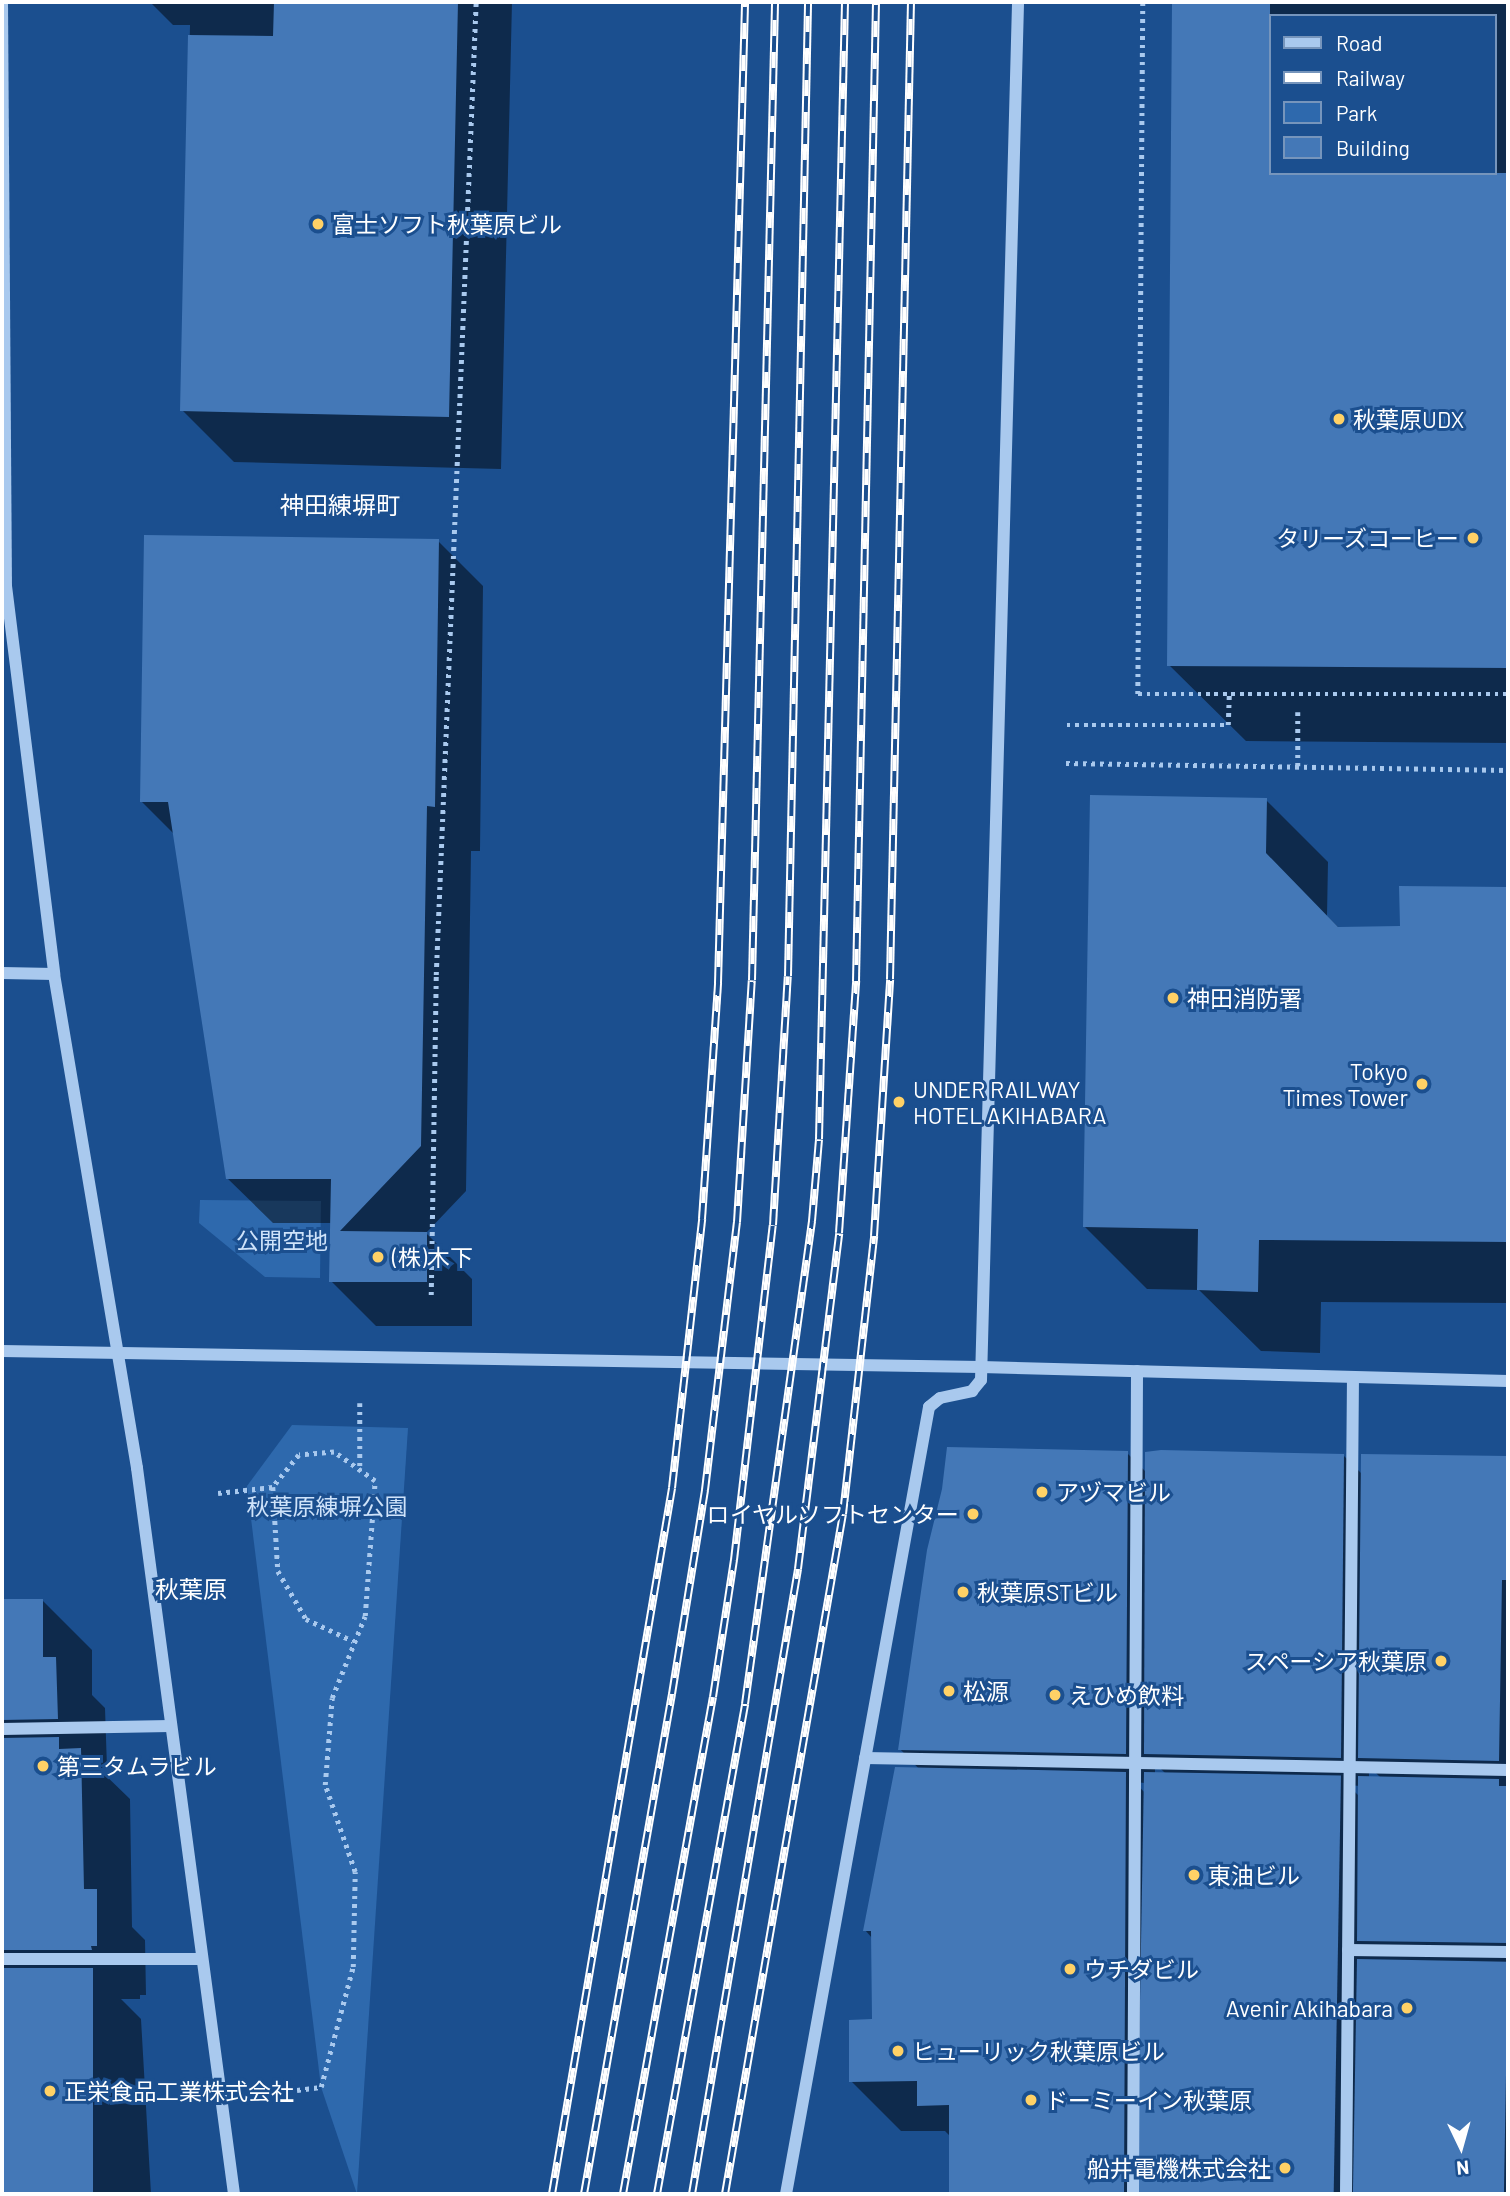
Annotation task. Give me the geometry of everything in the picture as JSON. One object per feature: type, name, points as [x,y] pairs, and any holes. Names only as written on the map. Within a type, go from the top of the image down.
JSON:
[{"type":"street","points":[[2,2],[4,586],[54,974],[119,1353],[234,2194]]},
{"type":"street","points":[[786,2194],[929,1407],[940,1398],[972,1391],[981,1380],[1018,2]]},
{"type":"street","points":[[2,973],[54,974]]},
{"type":"street","points":[[2,1351],[982,1367],[1508,1381]]},
{"type":"street","points":[[1133,2194],[1137,1371]]},
{"type":"street","points":[[1346,2194],[1353,1377]]},
{"type":"street","points":[[2,1729],[170,1726]]},
{"type":"street","points":[[865,1758],[1508,1770]]},
{"type":"street","points":[[1348,1950],[1508,1952]]},
{"type":"street","points":[[2,1959],[202,1959]]},
{"type":"path","points":[[431,1295],[436,975],[476,2]]},
{"type":"path","points":[[1143,2],[1138,694],[1508,694]]},
{"type":"path","points":[[1067,725],[1228,725],[1229,695]]},
{"type":"path","points":[[1298,712],[1298,766]]},
{"type":"path","points":[[1066,763],[1508,770]]},
{"type":"path","points":[[360,1403],[360,1471]]},
{"type":"path","points":[[218,1493],[273,1486],[299,1455],[334,1452],[375,1481],[365,1616],[332,1699],[325,1785],[355,1872],[353,1967],[321,2087],[297,2090]]},
{"type":"path","points":[[273,1486],[278,1571],[306,1619],[353,1641]]},
{"type":"green space","name":"公開空地","points":[[200,1200],[321,1201],[320,1278],[265,1277],[199,1223]]},
{"type":"green space","name":"秋葉原練塀公園","points":[[292,1425],[408,1428],[357,2194],[321,2087],[247,1486]]},
{"type":"building","name":"富士ソフト秋葉原ビル","points":[[274,2],[458,2],[449,417],[180,411],[188,35],[273,36]]},
{"type":"building","name":"秋葉原UDX","points":[[1172,2],[1270,2],[1268,175],[1508,173],[1508,668],[1167,666]]},
{"type":"building","points":[[144,535],[439,539],[435,807],[427,806],[421,1146],[340,1231],[427,1232],[427,1282],[329,1282],[331,1179],[226,1179],[168,802],[140,802]]},
{"type":"building","points":[[1090,795],[1267,798],[1266,853],[1338,927],[1400,926],[1399,886],[1508,887],[1508,1242],[1259,1240],[1258,1292],[1197,1290],[1198,1229],[1083,1227]]},
{"type":"building","points":[[947,1447],[1128,1451],[1126,1754],[898,1750],[927,1550],[942,1489]]},
{"type":"building","points":[[1161,1450],[1344,1454],[1341,1758],[1144,1754],[1145,1452]]},
{"type":"building","name":"スペーシア秋葉原","points":[[1361,1454],[1508,1456],[1508,1580],[1502,1580],[1499,1761],[1358,1758]]},
{"type":"building","points":[[2,1599],[43,1599],[43,1657],[56,1657],[58,1719],[2,1720]]},
{"type":"building","points":[[59,1737],[59,1749],[81,1748],[84,1889],[97,1889],[97,1946],[91,1946],[92,1950],[2,1950],[2,1738]]},
{"type":"building","points":[[895,1767],[1126,1772],[1124,2194],[949,2194],[949,2105],[917,2106],[917,2081],[849,2082],[849,2020],[872,2019],[871,1931],[863,1931]]},
{"type":"building","points":[[1144,1772],[1341,1775],[1334,2194],[1137,2194]]},
{"type":"building","points":[[1358,1776],[1499,1779],[1499,1786],[1508,1786],[1508,1943],[1357,1941]]},
{"type":"building","points":[[1357,1959],[1508,1962],[1504,2194],[1353,2194]]},
{"type":"building","name":"正栄食品工業株式会社","points":[[2,1968],[93,1968],[93,2194],[2,2194]]},
{"type":"railway","points":[[552,2194],[672,1488],[702,1219],[718,983],[745,2]]},
{"type":"railway","points":[[584,2194],[705,1490],[737,1222],[752,980],[775,2]]},
{"type":"railway","points":[[623,2194],[713,1697],[734,1560],[773,1225],[788,976],[808,2]]},
{"type":"railway","points":[[657,2194],[745,1704],[812,1221],[819,1139],[845,2]]},
{"type":"railway","points":[[692,2194],[798,1569],[839,1233],[856,981],[876,2]]},
{"type":"railway","points":[[725,2194],[843,1514],[874,1236],[890,979],[911,2]]},
{"type":"place","name":"富士ソフト秋葉原ビル","points":[[318,224]]},
{"type":"place","name":"秋葉原UDX","points":[[1339,419]]},
{"type":"place","name":"タリーズコーヒー","points":[[1473,538]]},
{"type":"place","name":"神田消防署","points":[[1173,998]]},
{"type":"place","name":"Tokyo Times Tower","points":[[1422,1084]]},
{"type":"place","name":"UNDER RAILWAY HOTEL AKIHABARA","points":[[899,1102]]},
{"type":"place","name":"(株)木下","points":[[378,1257]]},
{"type":"place","name":"アヅマビル","points":[[1042,1492]]},
{"type":"place","name":"ロイヤルソフトセンター","points":[[973,1514]]},
{"type":"place","name":"秋葉原STビル","points":[[963,1592]]},
{"type":"place","name":"スペーシア秋葉原","points":[[1441,1661]]},
{"type":"place","name":"松源","points":[[949,1691]]},
{"type":"place","name":"えひめ飲料","points":[[1055,1695]]},
{"type":"place","name":"第三タムラビル","points":[[43,1766]]},
{"type":"place","name":"東油ビル","points":[[1194,1875]]},
{"type":"place","name":"ウチダビル","points":[[1070,1969]]},
{"type":"place","name":"Avenir Akihabara","points":[[1407,2008]]},
{"type":"place","name":"ヒューリック秋葉原ビル","points":[[898,2051]]},
{"type":"place","name":"正栄食品工業株式会社","points":[[50,2091]]},
{"type":"place","name":"ドーミーイン秋葉原","points":[[1031,2100]]},
{"type":"place","name":"船井電機株式会社","points":[[1285,2168]]},
{"type":"district","name":"神田練塀町","points":[[340,505]]},
{"type":"district","name":"秋葉原","points":[[191,1589]]}]
